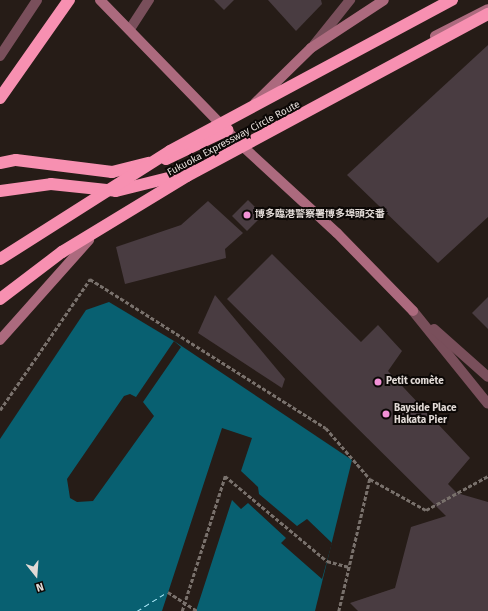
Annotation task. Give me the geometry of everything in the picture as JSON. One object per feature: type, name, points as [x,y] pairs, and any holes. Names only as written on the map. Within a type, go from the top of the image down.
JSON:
[{"type":"highway","points":[[0,98],[69,0]]},
{"type":"highway","name":"Fukuoka Expressway Circle Route","points":[[0,259],[170,151],[452,0]]},
{"type":"highway","name":"Fukuoka Expressway Circle Route","points":[[0,300],[62,252],[187,176],[485,11]]},
{"type":"highway","points":[[0,163],[16,160],[112,172],[165,159],[227,130]]},
{"type":"highway","points":[[0,191],[52,184],[116,191],[176,176],[238,142]]},
{"type":"street","points":[[0,56],[37,0]]},
{"type":"street","points":[[100,0],[130,29],[238,142],[337,233],[413,311],[488,377]]},
{"type":"street","points":[[130,29],[148,0]]},
{"type":"street","points":[[227,130],[311,48],[350,0]]},
{"type":"street","points":[[311,48],[384,0]]},
{"type":"street","points":[[0,340],[84,243],[136,204],[238,142],[330,95],[485,11],[488,22]]},
{"type":"street","points":[[413,311],[488,404]]},
{"type":"path","points":[[0,410],[90,279],[326,428],[370,479],[426,510],[488,476]]},
{"type":"path","points":[[182,611],[225,476],[327,561],[350,567]]},
{"type":"path","points":[[339,611],[370,479]]},
{"type":"path","points":[[168,592],[185,601],[197,611]]},
{"type":"water","points":[[109,302],[174,341],[352,460],[315,611],[0,611],[0,439],[86,310]]},
{"type":"pier","points":[[174,341],[181,347],[143,402],[154,416],[93,501],[77,502],[70,498],[67,479],[124,396],[130,394],[136,397]]},
{"type":"pier","points":[[222,428],[252,438],[241,471],[258,487],[259,494],[297,526],[307,519],[332,543],[322,579],[281,543],[286,538],[248,503],[241,509],[232,500],[196,611],[162,611]]},
{"type":"building","points":[[214,0],[234,0],[224,10]]},
{"type":"building","points":[[268,0],[321,0],[322,4],[296,31]]},
{"type":"building","points":[[488,45],[488,217],[438,263],[347,175]]},
{"type":"building","name":"博多臨港警察署博多埠頭交番","points":[[248,200],[263,215],[247,231],[232,216]]},
{"type":"building","points":[[208,201],[243,233],[225,249],[226,258],[125,284],[116,247],[181,225]]},
{"type":"building","name":"Bayside Place Hakata Pier","points":[[272,254],[361,342],[378,325],[402,351],[388,371],[470,458],[448,484],[457,493],[488,502],[488,611],[358,611],[350,603],[395,588],[411,527],[446,516],[227,299]]},
{"type":"building","points":[[215,295],[285,379],[282,388],[198,333]]},
{"type":"building","points":[[488,297],[488,329],[472,313]]},
{"type":"ferry route","points":[[137,611],[168,592]]},
{"type":"place","name":"博多臨港警察署博多埠頭交番","points":[[247,215]]},
{"type":"place","name":"Petit comète","points":[[378,382]]},
{"type":"place","name":"Bayside Place Hakata Pier","points":[[386,414]]}]
